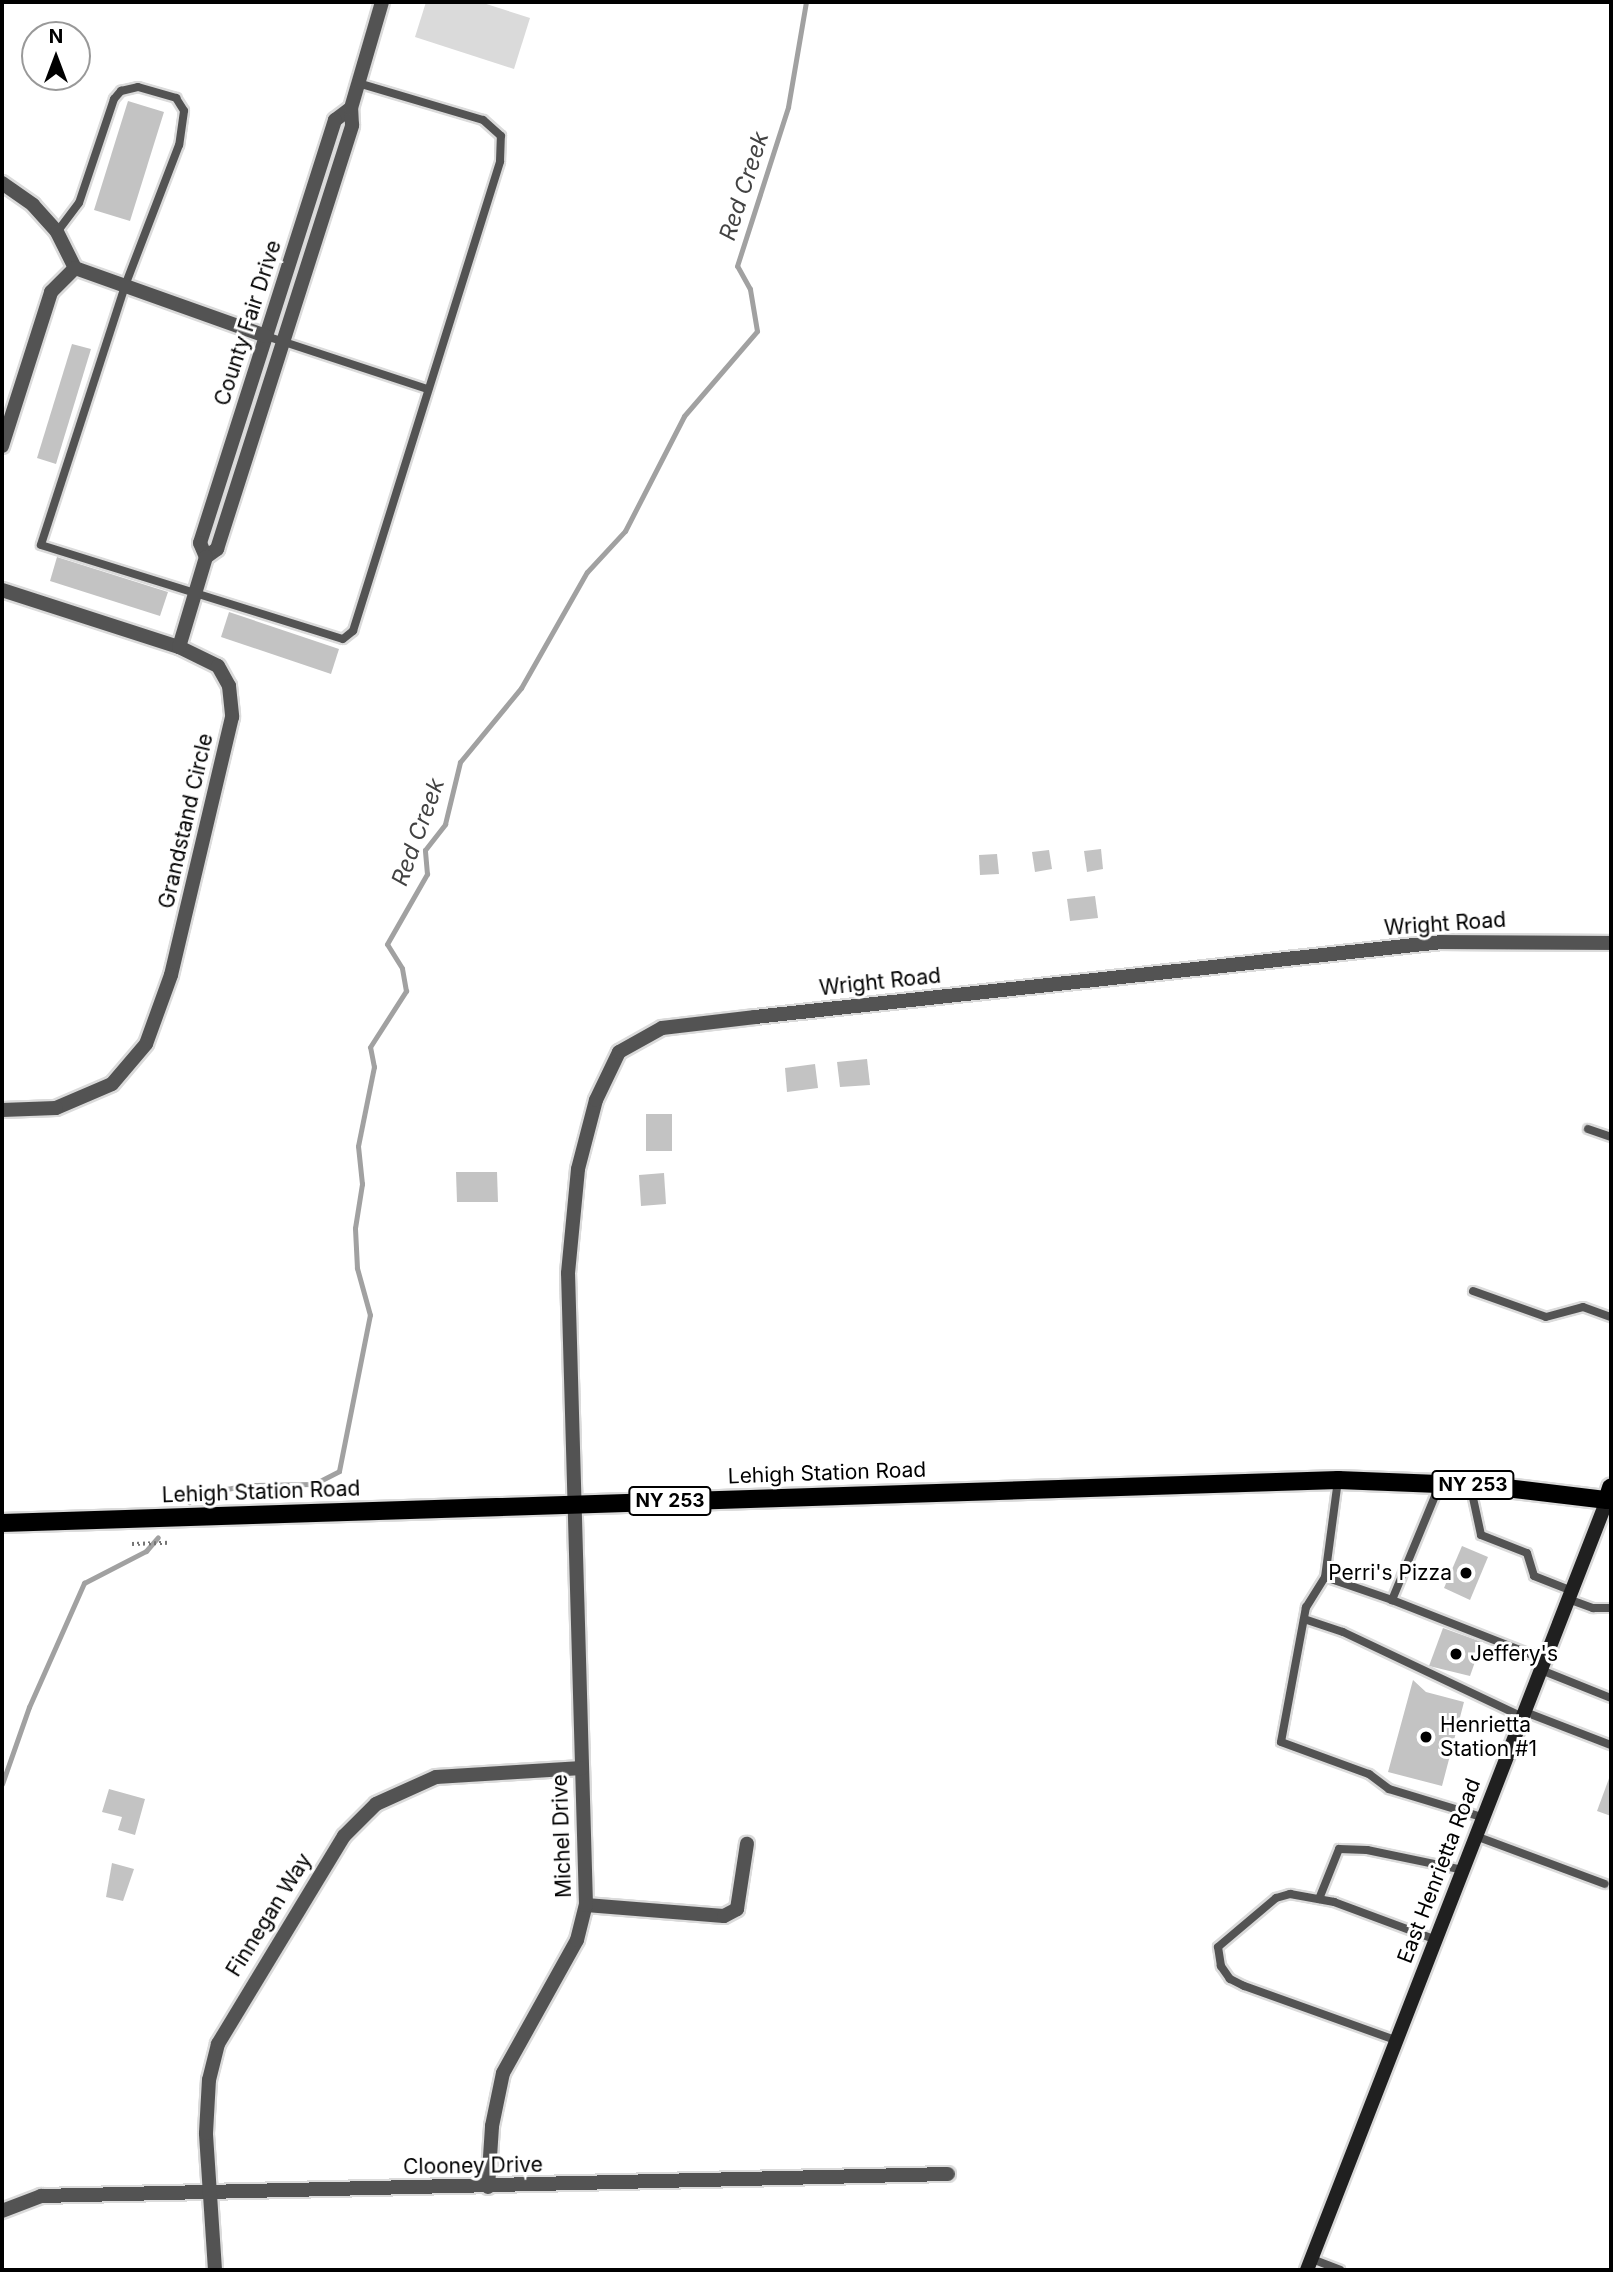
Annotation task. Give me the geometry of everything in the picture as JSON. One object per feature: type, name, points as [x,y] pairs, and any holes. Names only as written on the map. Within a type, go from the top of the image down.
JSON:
[{"type":"main road","name":"Lehigh Station Road","points":[[2,1522],[1338,1480],[1471,1485],[1610,1496]]},
{"type":"main road","name":"East Henrietta Road","points":[[1309,2265],[1610,1496]]},
{"type":"street","name":"County Fair Drive","points":[[179,647],[206,557],[217,549],[281,341],[352,125],[351,108],[382,2]]},
{"type":"street","name":"County Fair Drive","points":[[206,557],[200,544],[335,120],[351,108]]},
{"type":"street","points":[[2,183],[33,205],[57,232],[75,268],[266,336]]},
{"type":"street","points":[[2,446],[51,292],[75,268]]},
{"type":"street","name":"Grandstand Circle","points":[[2,590],[179,647],[218,666],[229,686],[232,717],[171,975],[146,1044],[112,1084],[57,1108],[2,1110]]},
{"type":"street","name":"Wright Road","points":[[574,1504],[571,1216],[578,1169],[607,1071],[619,1052],[640,1037],[662,1028],[1441,942],[1611,943]]},
{"type":"street","name":"Michel Drive","points":[[488,2187],[492,2126],[503,2073],[577,1940],[586,1905],[574,1504]]},
{"type":"street","name":"Finnegan Way","points":[[215,2270],[208,2106],[218,2043],[250,1986],[359,1818],[396,1791],[436,1777],[582,1768]]},
{"type":"street","points":[[586,1905],[724,1916],[737,1909],[747,1844]]},
{"type":"street","name":"Clooney Drive","points":[[2,2211],[41,2196],[948,2174]]},
{"type":"lane","points":[[57,232],[79,203],[114,99],[121,92],[138,87],[176,99],[184,111],[179,145],[125,286],[41,545],[342,639],[353,631],[500,161],[501,136],[483,120],[358,83]]},
{"type":"lane","points":[[266,336],[427,389]]},
{"type":"lane","points":[[1588,1129],[1611,1137]]},
{"type":"lane","points":[[1473,1292],[1546,1317],[1583,1307],[1611,1317]]},
{"type":"lane","points":[[1338,1480],[1325,1577],[1304,1619],[1281,1742],[1369,1774],[1389,1789],[1485,1818]]},
{"type":"lane","points":[[1392,1600],[1440,1484]]},
{"type":"lane","points":[[1471,1485],[1481,1535],[1527,1553],[1534,1576],[1570,1595],[1611,1608]]},
{"type":"lane","points":[[1325,1577],[1392,1600],[1543,1665],[1611,1698]]},
{"type":"lane","points":[[1304,1619],[1343,1632],[1477,1693],[1491,1706],[1524,1714],[1611,1745]]},
{"type":"lane","points":[[1478,1837],[1605,1884]]},
{"type":"lane","points":[[1319,1899],[1339,1849],[1367,1850],[1464,1870]]},
{"type":"lane","points":[[1398,2041],[1230,1979],[1221,1966],[1217,1947],[1276,1898],[1290,1894],[1319,1899],[1437,1940]]},
{"type":"lane","points":[[1309,2265],[1340,2270]]},
{"type":"path","points":[[132,1545],[169,1543]]},
{"type":"shaded area","points":[[426,2],[480,2],[530,18],[514,69],[415,37]]},
{"type":"building","points":[[128,101],[164,112],[130,221],[94,210]]},
{"type":"building","points":[[72,344],[91,349],[56,464],[37,458]]},
{"type":"building","points":[[57,557],[168,592],[160,616],[50,581]]},
{"type":"building","points":[[229,612],[339,649],[331,674],[221,637]]},
{"type":"building","points":[[1101,849],[1103,869],[1087,872],[1084,851]]},
{"type":"building","points":[[1049,850],[1052,869],[1035,872],[1032,852]]},
{"type":"building","points":[[997,854],[999,874],[980,875],[979,855]]},
{"type":"building","points":[[1095,896],[1098,918],[1070,921],[1067,899]]},
{"type":"building","points":[[867,1059],[870,1085],[840,1087],[837,1062]]},
{"type":"building","points":[[815,1064],[818,1088],[787,1092],[785,1068]]},
{"type":"building","points":[[646,1114],[672,1114],[672,1151],[646,1151]]},
{"type":"building","points":[[456,1172],[497,1172],[498,1202],[457,1202]]},
{"type":"building","points":[[664,1173],[666,1204],[641,1206],[639,1175]]},
{"type":"building","name":"Perri's Pizza","points":[[1462,1546],[1488,1557],[1470,1600],[1444,1588]]},
{"type":"building","name":"Jeffery's","points":[[1443,1628],[1482,1642],[1470,1676],[1429,1666]]},
{"type":"building","name":"Henrietta Station #1","points":[[1413,1680],[1426,1692],[1464,1702],[1442,1786],[1388,1772]]},
{"type":"building","points":[[1611,1773],[1611,1816],[1597,1811]]},
{"type":"building","points":[[109,1789],[145,1799],[135,1835],[118,1830],[122,1817],[102,1812]]},
{"type":"building","points":[[112,1863],[134,1869],[123,1901],[106,1897]]},
{"type":"waterway","name":"Red Creek","points":[[189,1502],[194,1495],[248,1485],[314,1484],[339,1471],[370,1315],[357,1268],[355,1228],[362,1184],[358,1146],[374,1067],[370,1047],[406,991],[402,968],[387,944],[427,874],[425,850],[445,824],[460,762],[521,688],[587,572],[625,531],[684,416],[757,331],[750,289],[737,266],[788,107],[806,2]]},
{"type":"waterway","name":"Red Creek","points":[[2,1784],[29,1707],[84,1583],[146,1551],[158,1537]]},
{"type":"place","name":"Perri's Pizza","points":[[1466,1573]]},
{"type":"place","name":"Jeffery's","points":[[1456,1654]]},
{"type":"place","name":"Henrietta Station #1","points":[[1426,1737]]}]
